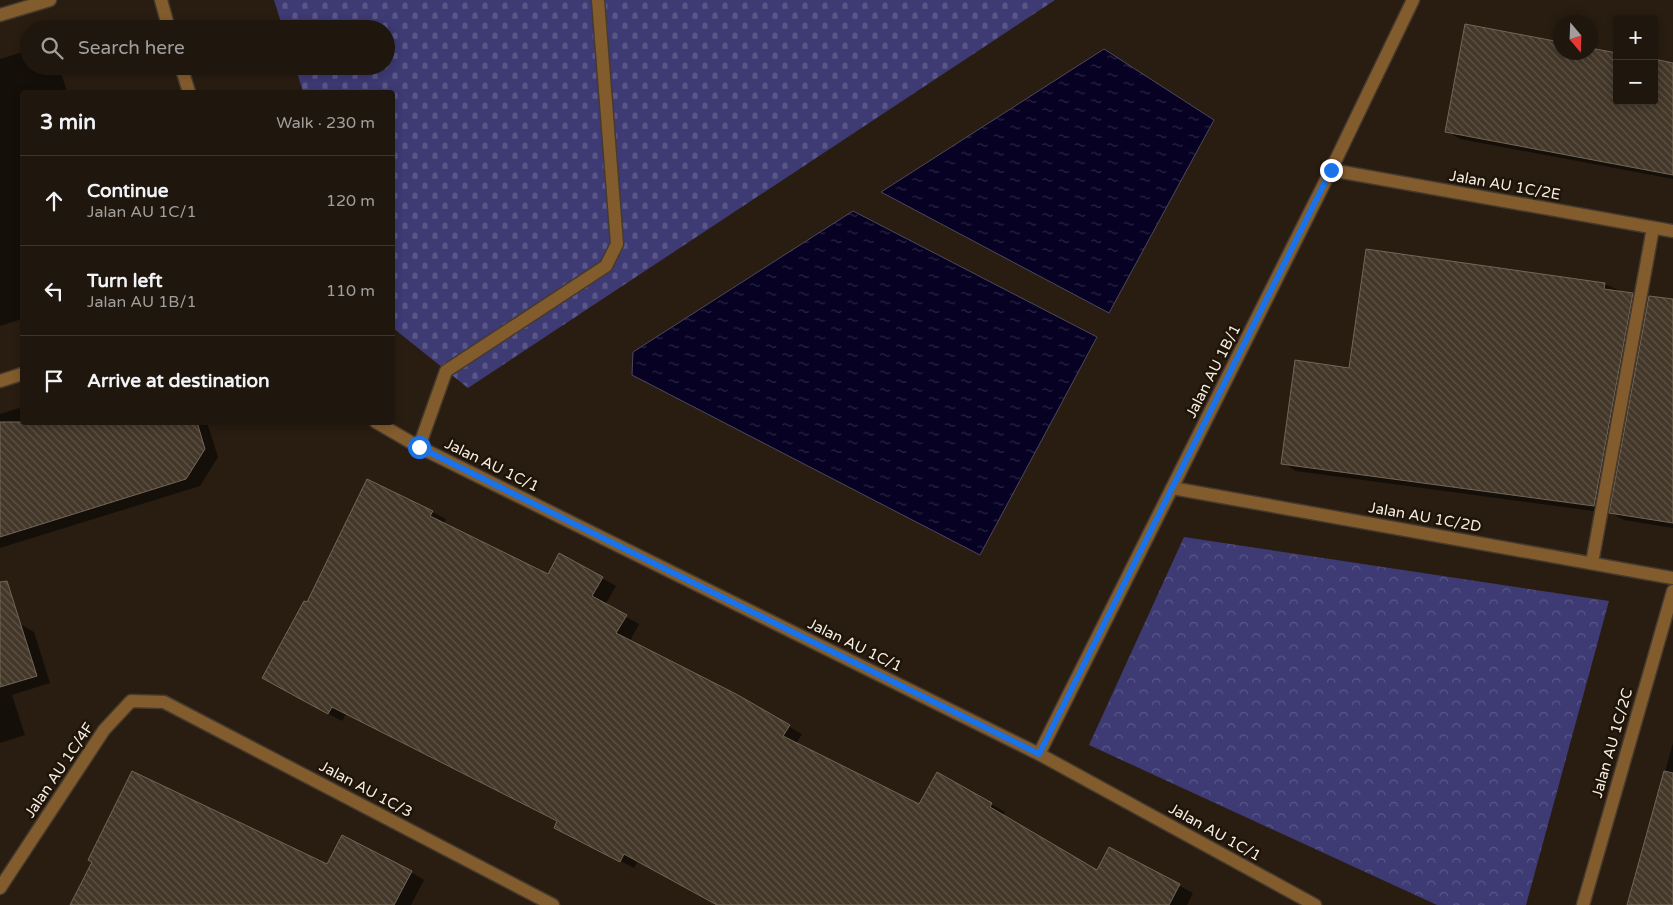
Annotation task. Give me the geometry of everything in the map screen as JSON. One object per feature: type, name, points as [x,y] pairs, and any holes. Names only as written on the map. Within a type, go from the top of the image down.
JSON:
[{"type":"street","points":[[0,15],[50,0]]},
{"type":"street","points":[[161,0],[167,20]]},
{"type":"street","points":[[419,447],[446,372],[606,266],[617,244],[598,0]]},
{"type":"street","name":"Jalan AU 1B/1","points":[[1039,754],[1331,170],[1413,0]]},
{"type":"street","points":[[184,75],[188,90]]},
{"type":"street","name":"Jalan AU 1C/2E","points":[[1331,170],[1673,231]]},
{"type":"street","points":[[1592,563],[1653,228]]},
{"type":"street","points":[[0,381],[20,375]]},
{"type":"street","name":"Jalan AU 1C/1","points":[[381,425],[419,447],[1039,754],[1315,905]]},
{"type":"street","name":"Jalan AU 1C/2D","points":[[1172,488],[1673,578]]},
{"type":"street","name":"Jalan AU 1C/2C","points":[[1583,905],[1673,591]]},
{"type":"street","name":"Jalan AU 1C/4F","points":[[0,888],[104,730],[131,701],[164,702]]},
{"type":"street","name":"Jalan AU 1C/3","points":[[164,702],[553,905]]},
{"type":"green space","points":[[274,0],[1055,0],[468,388],[395,330],[395,90],[302,90],[298,75],[395,75],[395,20],[280,20]]},
{"type":"green space","points":[[1184,537],[1609,601],[1526,905],[1437,905],[1089,745]]},
{"type":"water","points":[[1104,49],[1214,120],[1109,313],[881,192]]},
{"type":"water","points":[[853,211],[1097,337],[980,555],[632,375],[633,352]]},
{"type":"building","points":[[1465,24],[1553,41],[1553,60],[1598,60],[1598,49],[1613,52],[1613,105],[1658,105],[1658,60],[1673,63],[1673,175],[1445,132]]},
{"type":"building","points":[[1366,249],[1605,283],[1604,289],[1633,293],[1594,506],[1281,464],[1295,360],[1349,368]]},
{"type":"building","points":[[1649,296],[1673,299],[1673,523],[1609,513]]},
{"type":"building","points":[[0,422],[20,422],[20,425],[198,425],[205,449],[186,479],[0,537]]},
{"type":"building","points":[[367,479],[433,511],[430,516],[548,574],[559,553],[603,577],[592,596],[627,615],[616,633],[736,694],[790,725],[783,736],[919,804],[937,772],[992,803],[990,807],[1097,870],[1109,847],[1180,884],[1169,905],[717,905],[624,854],[620,862],[554,828],[557,821],[332,707],[328,714],[262,678],[304,601],[307,602]]},
{"type":"building","points":[[7,581],[37,676],[0,687],[0,582]]},
{"type":"building","points":[[132,771],[327,864],[342,835],[412,871],[394,905],[70,905],[92,862],[88,860]]},
{"type":"building","points":[[1664,771],[1673,773],[1673,905],[1627,905]]},
{"type":"route","points":[[419,447],[1039,754],[1331,170]]}]
